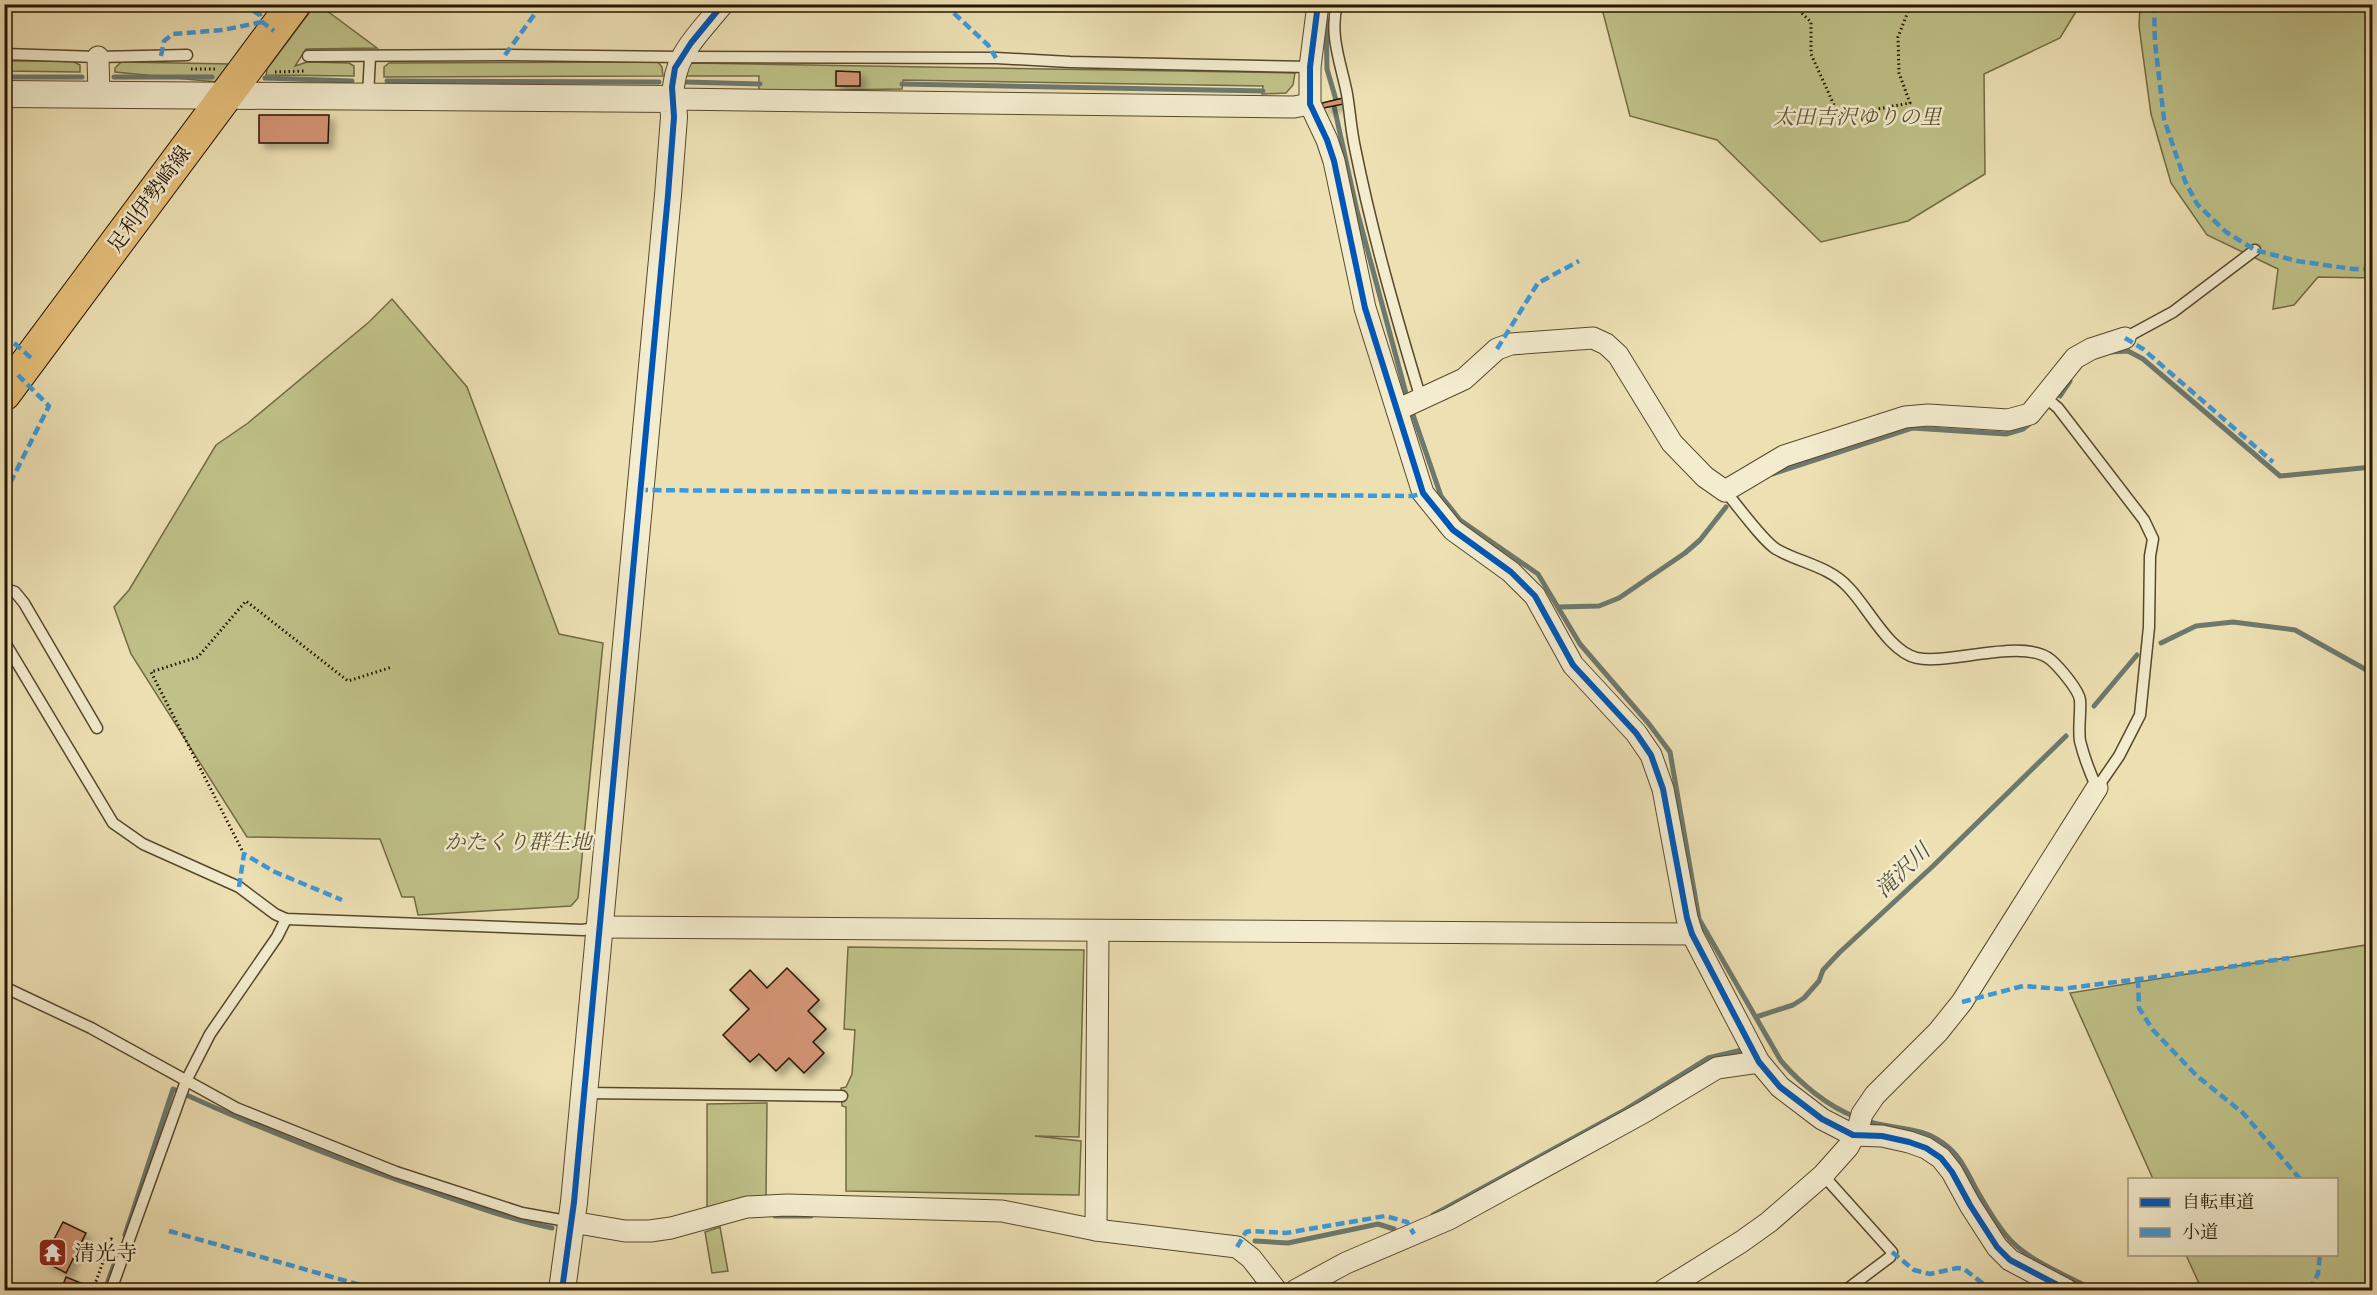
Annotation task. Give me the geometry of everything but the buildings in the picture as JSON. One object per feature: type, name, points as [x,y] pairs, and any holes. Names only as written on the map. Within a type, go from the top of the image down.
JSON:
[{"type":"main road","name":"足利伊勢崎線","points":[[4,394],[224,95],[294,4]]},
{"type":"street","points":[[562,1290],[572,1222],[668,195],[675,68],[723,4]]},
{"type":"street","points":[[1318,4],[1310,67],[1310,104],[1334,161],[1365,308],[1423,494],[1453,530],[1527,586],[1535,596],[1573,665],[1636,733],[1651,754],[1663,789],[1692,934],[1759,1062],[1780,1087],[1813,1113],[1858,1126],[1882,1136],[1909,1142],[1926,1148],[1941,1158],[1952,1172],[1997,1247],[2010,1260],[2067,1290]]},
{"type":"street","points":[[98,57],[99,95]]},
{"type":"street","points":[[4,94],[1294,107],[1310,104]]},
{"type":"street","points":[[1397,410],[1464,379],[1497,349],[1504,346],[1593,338],[1606,344],[1618,355],[1672,443],[1705,477],[1725,491],[1784,456],[1905,417],[1928,415],[2008,420],[2030,414],[2075,358],[2091,349],[2125,338]]},
{"type":"street","points":[[1664,1290],[1769,1222],[1823,1175],[1848,1147],[1875,1095],[1938,1032],[1962,1002],[2097,788]]},
{"type":"street","points":[[599,927],[1692,934]]},
{"type":"street","points":[[1096,1230],[1098,931]]},
{"type":"street","points":[[1296,1290],[1346,1263],[1449,1219],[1644,1112],[1717,1068],[1759,1062]]},
{"type":"street","points":[[572,1222],[625,1231],[650,1231],[682,1225],[747,1207],[787,1205],[1002,1211],[1096,1230],[1237,1247],[1251,1258],[1276,1290]]},
{"type":"lane","points":[[1337,4],[1334,26],[1336,53],[1347,93],[1354,146],[1383,274],[1421,399]]},
{"type":"lane","points":[[4,54],[98,57],[187,55]]},
{"type":"lane","points":[[308,56],[996,58],[1070,62],[1310,67]]},
{"type":"lane","points":[[369,97],[370,57]]},
{"type":"lane","points":[[2125,338],[2173,312],[2255,250]]},
{"type":"lane","points":[[2045,397],[2058,408],[2144,520],[2153,539],[2150,556],[2149,627],[2140,715],[2119,756],[2097,788]]},
{"type":"lane","points":[[1725,491],[1768,543],[1778,550],[1827,571],[1848,586],[1900,650],[1916,658],[1930,659],[2002,651],[2036,653],[2049,658],[2080,696],[2080,739],[2088,769],[2097,788]]},
{"type":"lane","points":[[4,588],[15,592],[24,603],[97,728]]},
{"type":"lane","points":[[4,641],[113,823],[143,844],[239,887],[286,919],[583,930],[599,927]]},
{"type":"lane","points":[[111,1290],[186,1081],[210,1034],[277,938],[286,919]]},
{"type":"lane","points":[[4,987],[91,1028],[236,1107],[396,1172],[522,1213],[572,1222]]},
{"type":"lane","points":[[583,1093],[842,1096]]},
{"type":"lane","points":[[1823,1175],[1892,1252],[1890,1257],[1846,1290]]},
{"type":"path","points":[[1792,4],[1811,22],[1811,54],[1839,116],[1910,103],[1899,73],[1898,37],[1911,4]]},
{"type":"path","points":[[244,854],[151,672],[198,657],[246,601],[348,681],[392,667]]},
{"type":"green space","name":"太田吉沢ゆりの里","points":[[1601,4],[2080,5],[2060,38],[1984,74],[1985,174],[1908,221],[1821,242],[1717,140],[1630,116]]},
{"type":"green space","points":[[315,5],[319,5],[377,48],[306,49],[295,66],[307,62],[349,63],[354,66],[354,76],[266,75],[267,69]]},
{"type":"green space","points":[[2140,5],[2372,5],[2372,278],[2318,277],[2294,305],[2273,309],[2278,269],[2207,235],[2171,183],[2151,114],[2139,26]]},
{"type":"green space","points":[[5,61],[72,61],[80,65],[80,72],[5,71]]},
{"type":"green space","points":[[121,62],[231,64],[216,82],[115,72],[115,68]]},
{"type":"green space","points":[[658,62],[662,67],[663,76],[384,77],[384,67],[389,63]]},
{"type":"green space","points":[[690,63],[1295,73],[1293,85],[1286,93],[1262,94],[1263,86],[903,80],[902,89],[759,91],[759,76],[685,76]]},
{"type":"green space","name":"かたくり群生地","points":[[392,299],[467,387],[559,634],[603,643],[578,898],[571,906],[418,915],[414,897],[402,897],[380,839],[247,837],[131,654],[114,607],[129,590],[216,445],[248,423],[369,322]]},
{"type":"green space","points":[[2372,944],[2372,1290],[2202,1290],[2186,1256],[2338,1256],[2338,1178],[2153,1178],[2070,993]]},
{"type":"green space","points":[[848,947],[1084,950],[1079,1137],[1035,1136],[1081,1141],[1079,1195],[846,1191],[846,1107],[842,1106],[841,1088],[846,1087],[852,1074],[855,1030],[844,1029]]},
{"type":"green space","points":[[767,1103],[766,1197],[707,1209],[707,1104]]},
{"type":"green space","points":[[720,1227],[728,1271],[712,1273],[705,1232]]},
{"type":"waterway","points":[[1326,18],[1327,69],[1336,100]]},
{"type":"waterway","points":[[4,77],[82,77]]},
{"type":"waterway","points":[[114,77],[212,77]]},
{"type":"waterway","points":[[265,78],[352,81]]},
{"type":"waterway","points":[[387,81],[659,82]]},
{"type":"waterway","points":[[686,82],[760,84]]},
{"type":"waterway","points":[[902,84],[1263,91]]},
{"type":"waterway","points":[[1334,106],[1357,211],[1408,401]]},
{"type":"waterway","points":[[2110,352],[2128,351],[2143,359],[2280,476],[2372,467]]},
{"type":"waterway","points":[[2060,396],[2070,381]]},
{"type":"waterway","points":[[1411,409],[1441,496],[1460,520],[1538,574],[1580,644],[1670,752],[1699,919],[1781,1061],[1815,1094],[1856,1117]]},
{"type":"waterway","points":[[1772,474],[1912,428],[2006,434],[2023,429],[2032,422]]},
{"type":"waterway","points":[[1558,607],[1599,606],[1619,598],[1685,553],[1700,540],[1726,507]]},
{"type":"waterway","name":"滝沢川","points":[[2161,643],[2196,626],[2233,622],[2295,630],[2372,673]]},
{"type":"waterway","name":"滝沢川","points":[[2094,706],[2137,655]]},
{"type":"waterway","name":"滝沢川","points":[[1756,1017],[1793,1005],[1804,998],[1819,981],[1823,970],[1839,953],[1933,866],[2066,736]]},
{"type":"waterway","points":[[1433,1215],[1623,1111],[1708,1058],[1742,1050]]},
{"type":"waterway","points":[[125,1235],[173,1089],[337,1158],[495,1213],[552,1228]]},
{"type":"waterway","points":[[1864,1120],[1915,1130],[1943,1143],[1958,1158],[2005,1234],[2031,1257],[2089,1290]]},
{"type":"waterway","points":[[775,1216],[811,1216]]},
{"type":"waterway","points":[[1255,1241],[1288,1243],[1378,1224],[1394,1229]]},
{"type":"waterway","points":[[105,1290],[119,1250]]},
{"type":"marked path","points":[[242,4],[260,15],[262,22],[274,31]]},
{"type":"marked path","points":[[505,55],[542,4]]},
{"type":"marked path","points":[[944,4],[988,45],[996,58]]},
{"type":"marked path","points":[[2154,4],[2155,43],[2164,119],[2185,181],[2197,204],[2226,232],[2255,250],[2297,261],[2353,269],[2372,269]]},
{"type":"marked path","points":[[161,56],[164,41],[173,34],[223,30],[262,22]]},
{"type":"marked path","points":[[1497,349],[1538,283],[1579,261]]},
{"type":"marked path","points":[[4,334],[31,358]]},
{"type":"marked path","points":[[2125,338],[2143,349],[2273,462]]},
{"type":"marked path","points":[[4,495],[49,406],[18,375]]},
{"type":"marked path","points":[[639,490],[1413,496],[1423,493]]},
{"type":"marked path","points":[[239,887],[244,854],[275,872],[342,900]]},
{"type":"marked path","points":[[1962,1002],[2023,986],[2061,989],[2289,958]]},
{"type":"marked path","points":[[2138,979],[2139,1008],[2153,1030],[2197,1076],[2243,1113],[2299,1178]]},
{"type":"marked path","points":[[1237,1247],[1246,1232],[1286,1233],[1385,1216],[1407,1222],[1414,1234]]},
{"type":"marked path","points":[[169,1231],[364,1286],[362,1290]]},
{"type":"marked path","points":[[1892,1252],[1914,1270],[1930,1274],[1957,1268],[1964,1269],[1986,1286]]},
{"type":"marked path","points":[[2309,1290],[2318,1274],[2320,1256]]},
{"type":"cycle path","points":[[562,1290],[574,1202],[668,195],[674,117],[672,87],[675,68],[691,43],[723,4]]},
{"type":"cycle path","points":[[1318,4],[1310,67],[1310,104],[1334,161],[1365,308],[1423,493],[1453,530],[1511,572],[1535,596],[1573,665],[1636,733],[1651,755],[1663,789],[1692,934],[1759,1062],[1780,1087],[1822,1119],[1853,1135],[1882,1136],[1909,1142],[1926,1148],[1941,1158],[1952,1172],[1997,1247],[2010,1260],[2067,1290]]},
{"type":"place","name":"清光寺","points":[[53,1253]]}]
